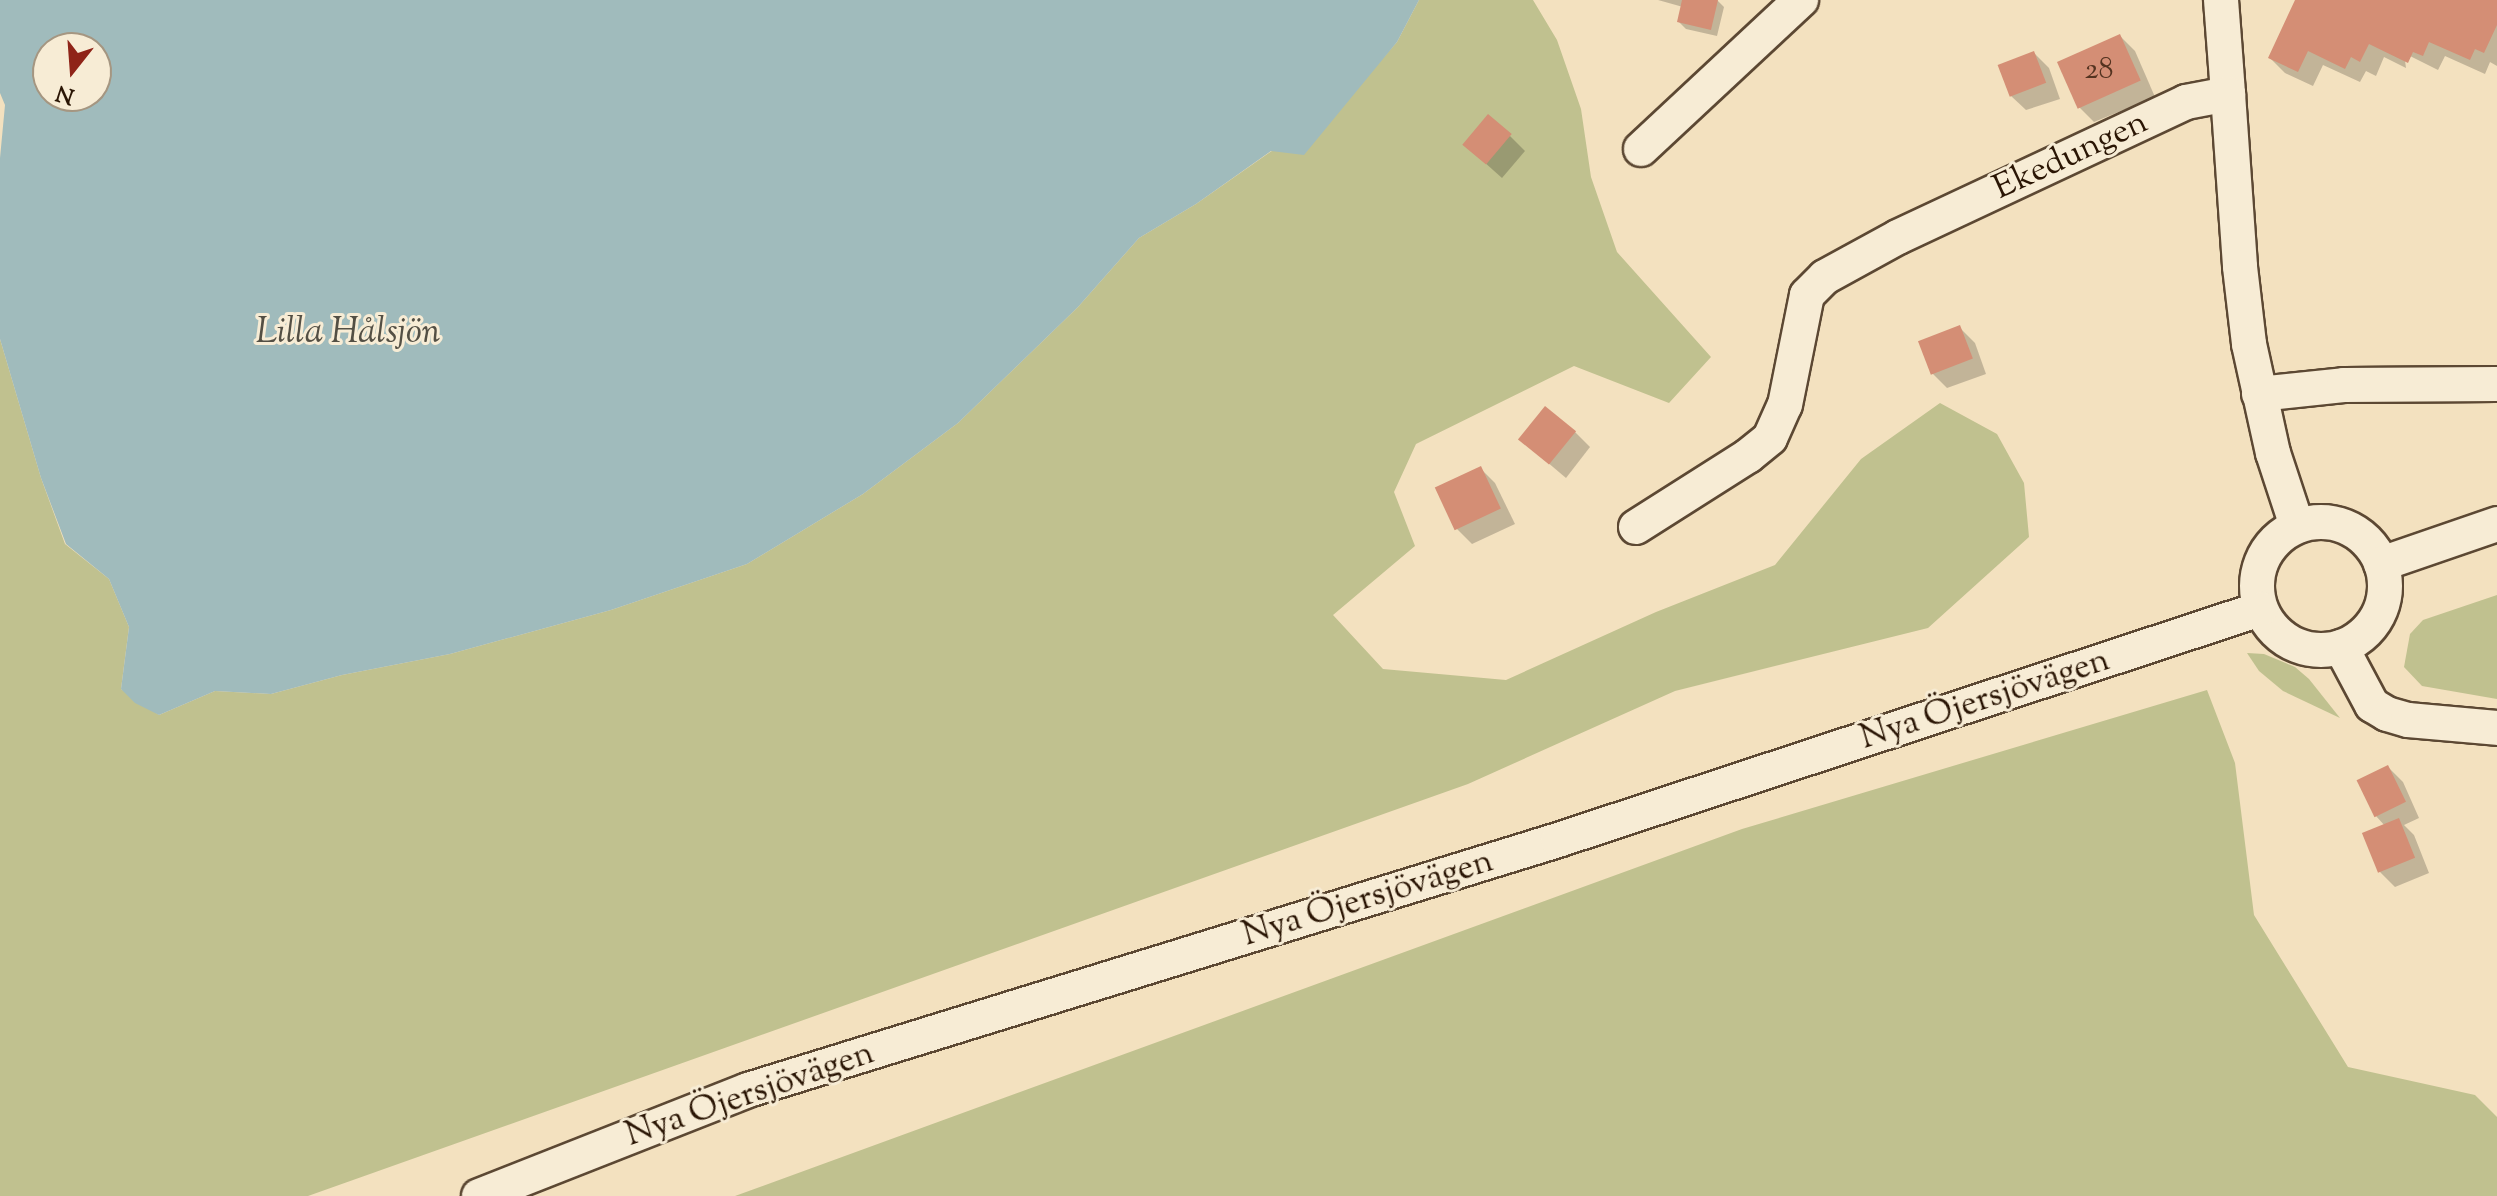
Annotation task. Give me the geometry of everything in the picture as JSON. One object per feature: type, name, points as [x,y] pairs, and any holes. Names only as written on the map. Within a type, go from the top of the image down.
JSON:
[{"type":"street","points":[[1641,149],[1801,0]]},
{"type":"street","points":[[2221,0],[2240,267],[2259,394],[2286,499],[2297,526]]},
{"type":"street","name":"Ekedungen","points":[[1636,527],[1748,456],[1770,438],[1785,405],[1807,295],[1825,277],[1873,249],[2186,102],[2228,94]]},
{"type":"street","points":[[2259,394],[2344,385],[2497,384]]},
{"type":"street","points":[[2314,522],[2347,527],[2362,536],[2381,564],[2385,580],[2379,614],[2369,629],[2341,647],[2316,650],[2292,644],[2279,636],[2260,609],[2257,576],[2262,559],[2282,534],[2297,526],[2314,522]]},
{"type":"street","points":[[2381,564],[2497,524]]},
{"type":"street","name":"Nya Öjersjövägen","points":[[479,1196],[748,1090],[1558,840],[2260,609]]},
{"type":"street","points":[[2341,647],[2372,705],[2387,714],[2408,720],[2497,728]]},
{"type":"green space","points":[[1419,0],[1533,0],[1557,40],[1581,109],[1591,177],[1617,252],[1711,357],[1669,403],[1574,366],[1416,444],[1394,492],[1415,546],[1333,615],[1383,669],[1506,680],[1656,612],[1775,565],[1861,459],[1940,403],[1997,434],[2024,483],[2029,537],[1928,628],[1675,691],[1468,784],[308,1196],[0,1196],[0,339],[41,478],[65,544],[109,579],[129,627],[121,689],[159,715],[215,691],[271,694],[342,675],[450,654],[611,610],[747,564],[863,494],[958,423],[1078,307],[1139,238],[1196,204],[1349,97],[1397,42]]},
{"type":"green space","points":[[2497,595],[2497,699],[2422,686],[2404,667],[2410,634],[2423,620]]},
{"type":"green space","points":[[2247,653],[2264,654],[2295,667],[2309,679],[2340,718],[2283,691],[2259,671]]},
{"type":"green space","points":[[2207,690],[2235,763],[2254,915],[2348,1067],[2475,1095],[2497,1117],[2497,1196],[735,1196],[1742,829]]},
{"type":"water","name":"Lilla Hålsjön","points":[[0,0],[1419,0],[1397,42],[1304,155],[1271,151],[1196,204],[1139,238],[1078,307],[958,423],[863,494],[747,564],[611,610],[450,654],[342,675],[271,694],[215,691],[159,715],[135,703],[121,689],[129,627],[109,579],[66,544],[41,478],[0,339],[0,158],[5,105],[0,93]]},
{"type":"building","points":[[1682,0],[1718,0],[1711,30],[1677,22]]},
{"type":"building","points":[[2295,0],[2497,0],[2497,25],[2484,53],[2475,49],[2470,60],[2429,42],[2423,56],[2413,52],[2408,63],[2369,44],[2360,62],[2351,57],[2345,69],[2308,51],[2298,72],[2268,58]]},
{"type":"building","points":[[2120,34],[2141,81],[2078,109],[2057,62]]},
{"type":"building","points":[[2034,51],[2046,83],[2010,97],[1998,65]]},
{"type":"building","points":[[1488,114],[1512,134],[1486,165],[1462,145]]},
{"type":"building","points":[[1960,325],[1973,359],[1931,375],[1918,341]]},
{"type":"building","points":[[1545,406],[1576,431],[1549,465],[1518,439]]},
{"type":"building","points":[[1481,466],[1501,509],[1455,530],[1435,488]]},
{"type":"building","points":[[2388,765],[2406,802],[2375,817],[2357,780]]},
{"type":"building","points":[[2399,818],[2415,858],[2378,873],[2362,833]]}]
